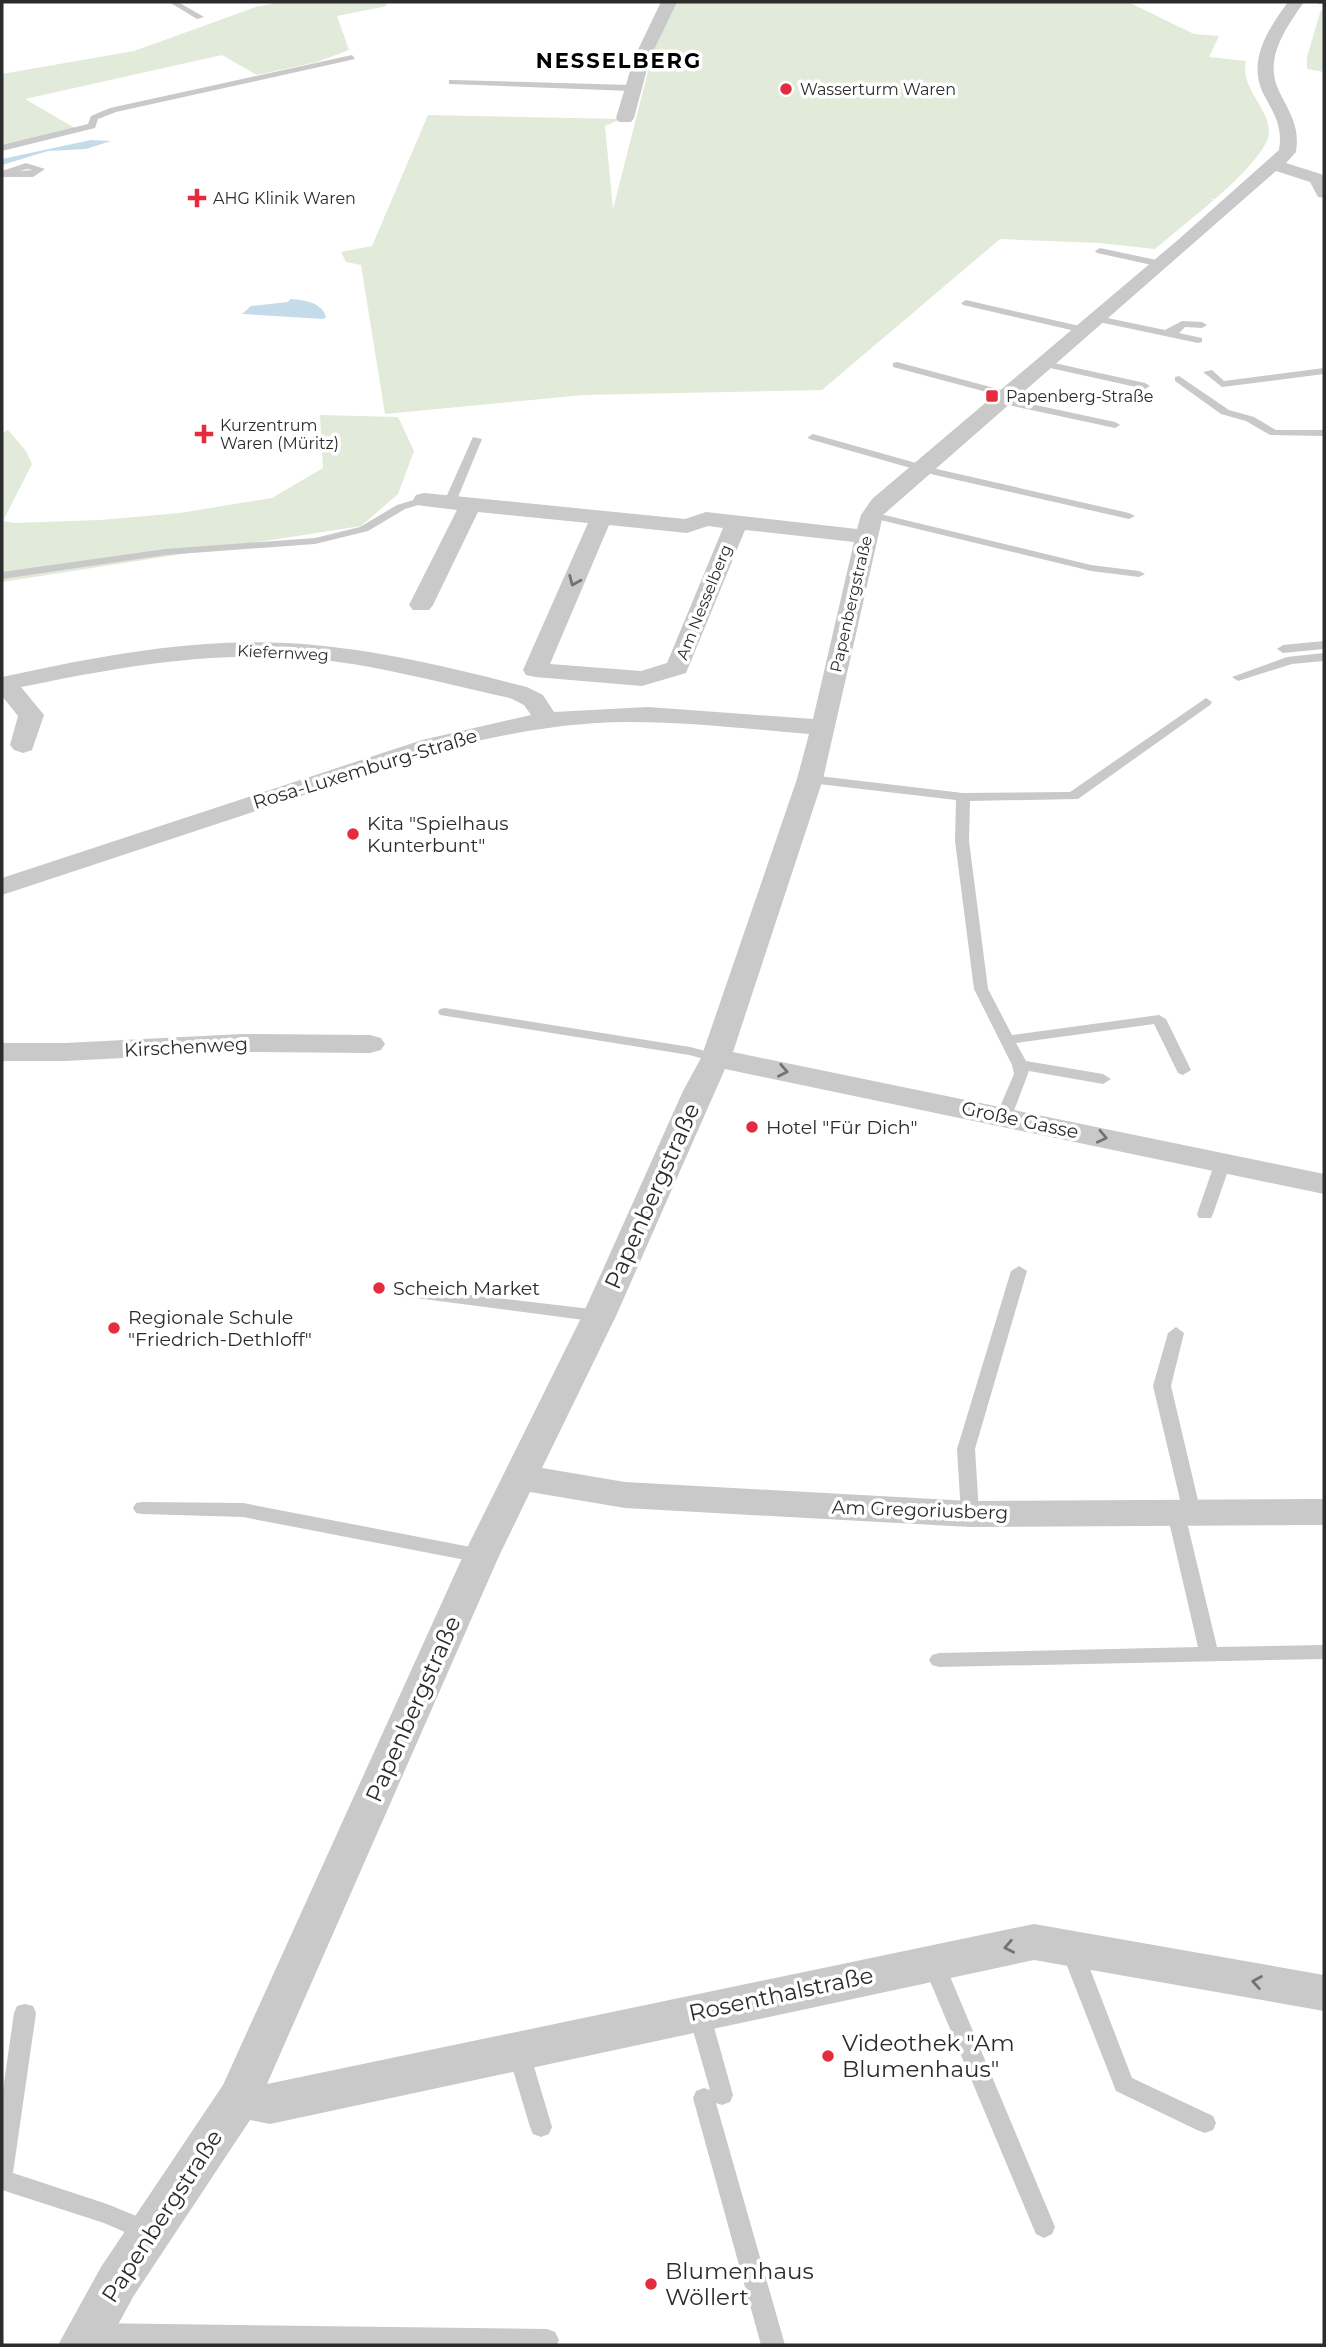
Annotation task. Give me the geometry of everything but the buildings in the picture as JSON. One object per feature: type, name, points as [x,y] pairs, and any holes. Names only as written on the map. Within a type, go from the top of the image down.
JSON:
[{"type":"street","points":[[625,118],[631,88],[657,21],[668,2]]},
{"type":"street","points":[[1291,2],[1271,44],[1265,70],[1291,136],[1287,152],[1275,164],[1318,179],[1324,193]]},
{"type":"street","name":"Papenbergstraße","points":[[85,2340],[117,2282],[239,2098],[481,1556],[598,1316],[698,1091],[716,1058],[810,779],[873,514],[880,504],[1275,164]]},
{"type":"street","name":"Am Nesselberg","points":[[424,500],[687,526],[706,519],[737,521],[866,537]]},
{"type":"street","points":[[421,605],[461,503]]},
{"type":"street","name":"Am Nesselberg","points":[[601,518],[535,670],[642,678],[677,668],[737,521]]},
{"type":"street","name":"Kiefernweg","points":[[4,684],[173,654],[289,650],[391,664],[518,692],[534,700],[547,720]]},
{"type":"street","name":"Kiefernweg","points":[[4,684],[31,715],[23,745]]},
{"type":"street","name":"Rosa-Luxemburg-Straße","points":[[2,887],[431,745],[478,732],[547,720],[636,714],[824,727]]},
{"type":"street","name":"Kirschenweg","points":[[2,1052],[65,1052],[242,1043],[370,1044]]},
{"type":"street","name":"Große Gasse","points":[[716,1058],[1324,1184]]},
{"type":"street","name":"Am Gregoriusberg","points":[[518,1477],[625,1495],[970,1514],[1324,1512]]},
{"type":"street","name":"Rosenthalstraße","points":[[239,2098],[270,2104],[1034,1942],[1324,1993]]},
{"type":"lane","points":[[173,2],[200,17]]},
{"type":"lane","points":[[2,148],[92,126],[90,124],[94,118],[113,110],[352,57]]},
{"type":"lane","points":[[452,82],[631,88]]},
{"type":"lane","points":[[1100,251],[1161,264]]},
{"type":"lane","points":[[966,303],[1090,325],[1123,335],[1198,340]]},
{"type":"lane","points":[[1165,336],[1182,324],[1202,325]]},
{"type":"lane","points":[[1045,364],[1145,386]]},
{"type":"lane","points":[[897,365],[1006,398],[1115,425]]},
{"type":"lane","points":[[1208,372],[1222,384],[1324,371]]},
{"type":"lane","points":[[1179,379],[1225,412],[1250,419],[1274,433],[1324,433]]},
{"type":"lane","points":[[813,437],[924,468],[1129,516]]},
{"type":"lane","points":[[461,503],[477,439]]},
{"type":"lane","points":[[2,576],[165,552],[315,541],[364,529],[401,507],[424,500]]},
{"type":"lane","points":[[873,514],[1091,568],[1139,574]]},
{"type":"lane","points":[[1291,660],[1283,649],[1324,645]]},
{"type":"lane","points":[[1238,677],[1291,660],[1324,657]]},
{"type":"lane","points":[[810,779],[963,797],[1073,796],[1206,702]]},
{"type":"lane","points":[[963,797],[962,841],[981,989],[1020,1065],[1022,1074],[1004,1116]]},
{"type":"lane","points":[[445,1012],[690,1051],[716,1058]]},
{"type":"lane","points":[[1007,1040],[1159,1019],[1183,1070]]},
{"type":"lane","points":[[1020,1065],[1103,1079]]},
{"type":"lane","points":[[1205,1214],[1223,1162]]},
{"type":"lane","points":[[970,1514],[966,1449],[1019,1271]]},
{"type":"lane","points":[[406,1292],[598,1316]]},
{"type":"lane","points":[[1176,1333],[1162,1386],[1209,1654]]},
{"type":"lane","points":[[142,1508],[243,1510],[481,1556]]},
{"type":"lane","points":[[939,1660],[1324,1652]]},
{"type":"lane","points":[[1070,1948],[1124,2084],[1205,2123]]},
{"type":"lane","points":[[933,1962],[1044,2227]]},
{"type":"lane","points":[[699,2012],[713,2096],[773,2345]]},
{"type":"lane","points":[[2,2172],[25,2014]]},
{"type":"lane","points":[[518,2050],[541,2127]]},
{"type":"lane","points":[[2,2180],[107,2214],[151,2233]]},
{"type":"lane","points":[[85,2340],[547,2340]]},
{"type":"green space","points":[[281,2],[384,2],[387,6],[337,16],[349,50],[317,62],[257,75],[222,55],[25,99],[75,128],[2,147],[2,74],[134,51],[256,7]]},
{"type":"green space","points":[[676,2],[1128,2],[1194,34],[1219,36],[1209,57],[1246,61],[1248,84],[1268,123],[1269,132],[1263,149],[1239,177],[1215,199],[1209,198],[1214,200],[1155,249],[1099,243],[1000,239],[822,390],[583,395],[385,414],[361,265],[346,262],[341,252],[372,246],[428,115],[621,119],[605,126],[613,209],[654,48]]},
{"type":"green space","points":[[1321,10],[1324,10],[1324,72],[1307,69],[1307,57]]},
{"type":"green space","points":[[320,415],[398,417],[414,451],[398,494],[361,526],[2,582],[2,433],[8,430],[26,451],[32,464],[3,521],[14,523],[100,520],[180,513],[272,498],[323,468]]},
{"type":"water","points":[[91,140],[111,141],[86,149],[48,151],[2,165],[2,159]]},
{"type":"water","points":[[290,299],[317,305],[326,317],[323,319],[242,314],[251,306],[288,302]]},
{"type":"place","name":"Wasserturm Waren","points":[[786,89]]},
{"type":"place","name":"AHG Klinik Waren","points":[[197,198]]},
{"type":"place","name":"Papenberg-Straße","points":[[992,396]]},
{"type":"place","name":"Kurzentrum Waren (Müritz)","points":[[204,434]]},
{"type":"place","name":"Kita \"Spielhaus Kunterbunt\"","points":[[353,834]]},
{"type":"place","name":"Hotel \"Für Dich\"","points":[[752,1127]]},
{"type":"place","name":"Scheich Market","points":[[379,1288]]},
{"type":"place","name":"Regionale Schule \"Friedrich-Dethloff\"","points":[[114,1328]]},
{"type":"place","name":"Videothek \"Am Blumenhaus\"","points":[[828,2056]]},
{"type":"place","name":"Blumenhaus Wöllert","points":[[651,2284]]},
{"type":"district","name":"NESSELBERG","points":[[619,60]]}]
